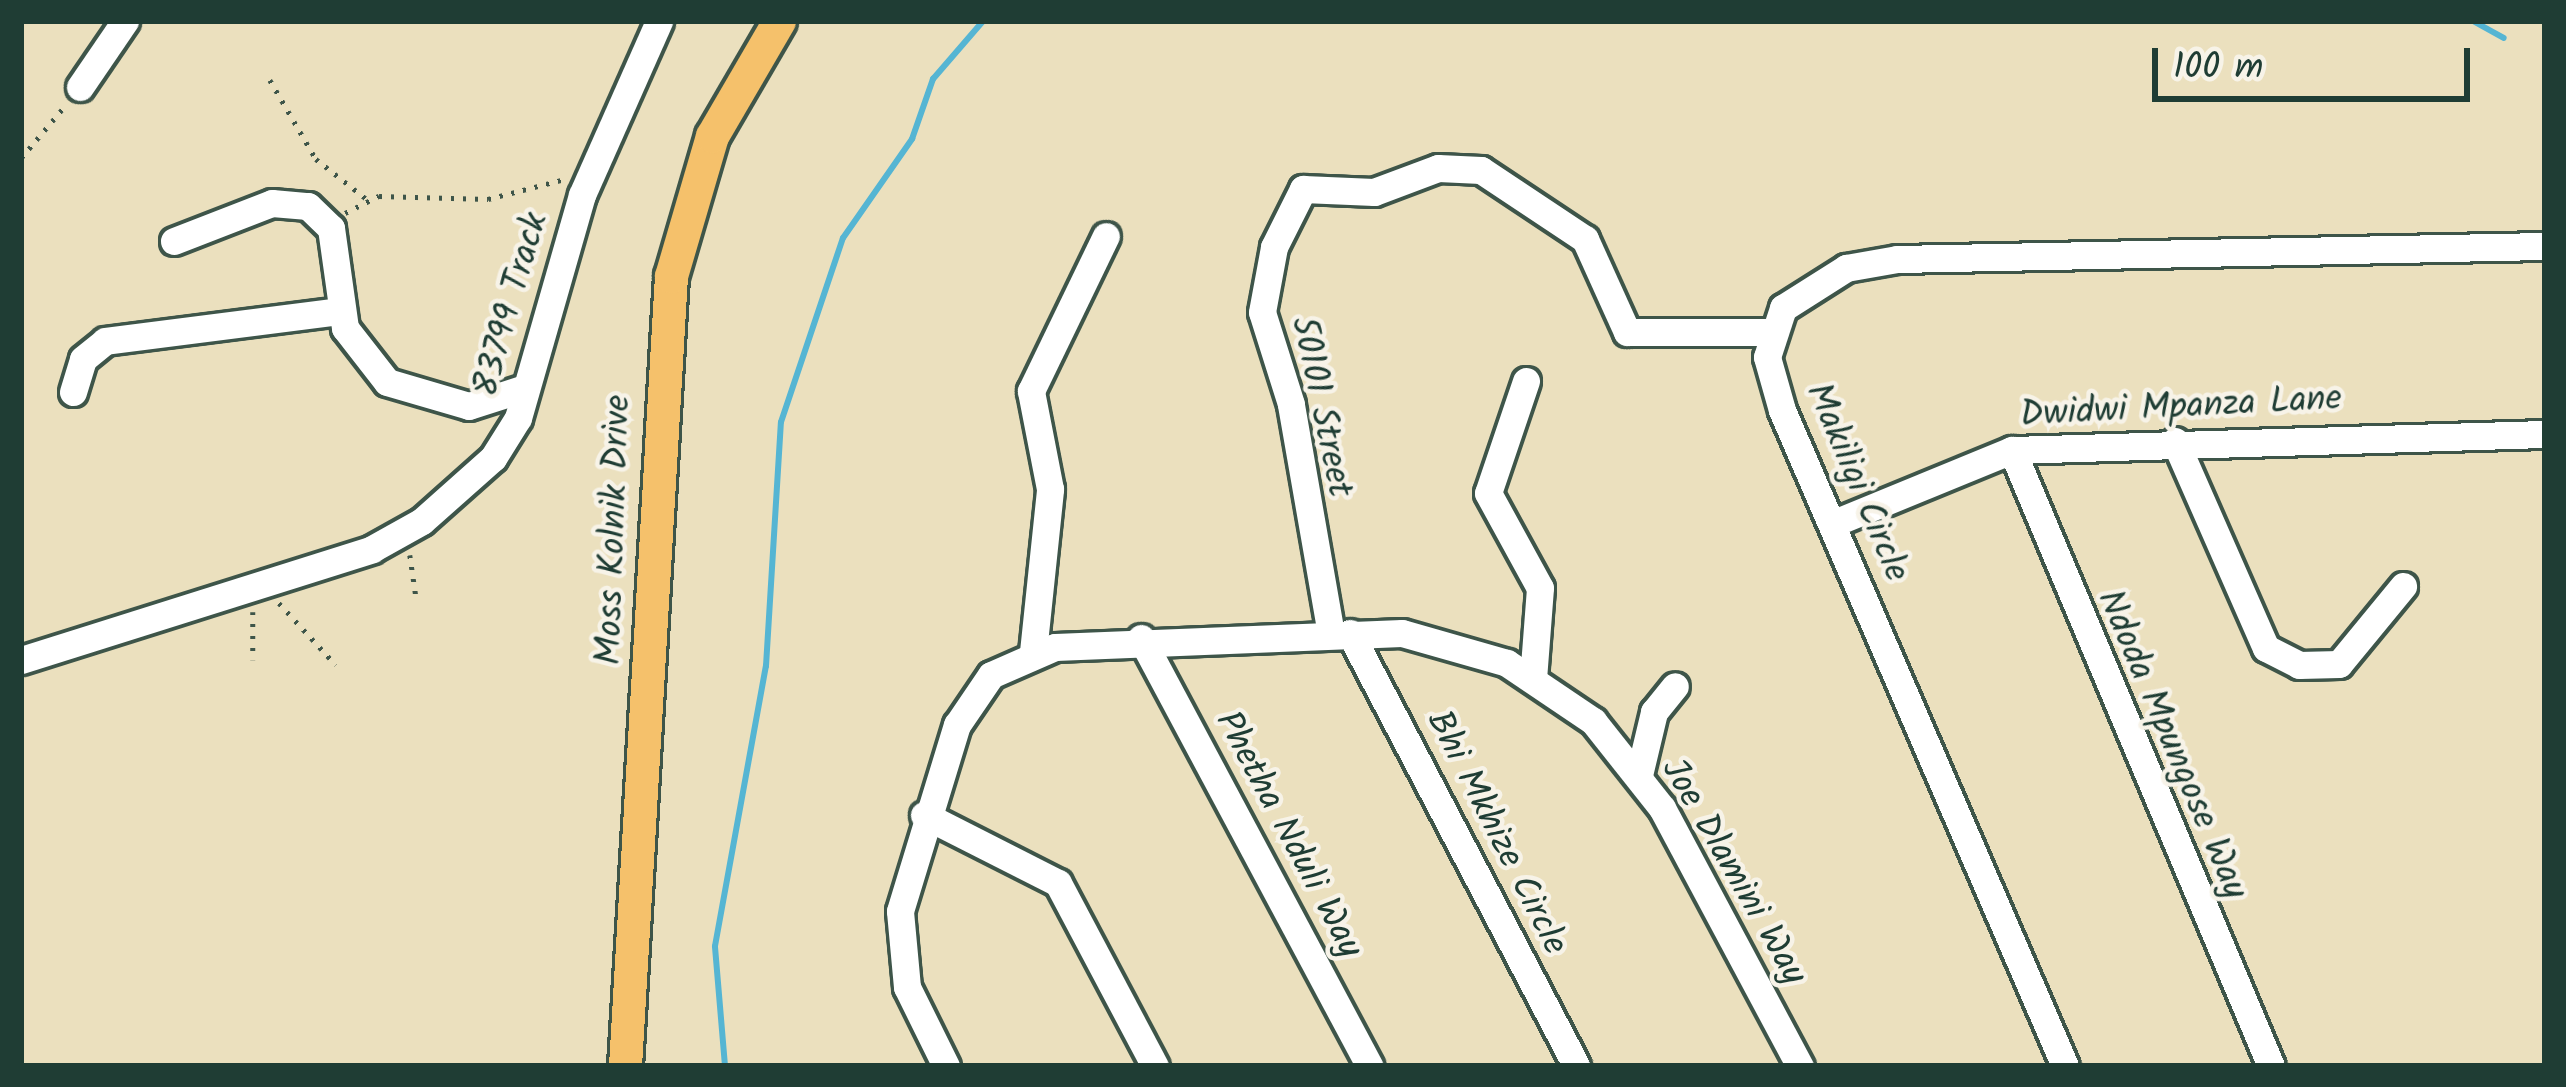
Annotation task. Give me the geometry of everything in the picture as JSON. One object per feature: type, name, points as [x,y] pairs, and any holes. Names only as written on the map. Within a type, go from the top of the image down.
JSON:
[{"type":"main road","name":"Moss Kolnik Drive","points":[[625,1066],[670,277],[712,136],[779,21]]},
{"type":"street","points":[[80,87],[125,21]]},
{"type":"street","name":"83799 Track","points":[[21,660],[258,587],[407,531],[493,458],[525,388],[593,169],[659,21]]},
{"type":"street","name":"50101 Street","points":[[1341,633],[1291,404],[1264,330],[1265,283],[1296,198],[1307,187],[1342,195],[1438,168],[1481,170],[1585,239],[1627,332],[1770,332]]},
{"type":"street","points":[[174,242],[272,203],[308,206],[331,228],[339,311],[364,363],[418,395],[469,406],[525,388]]},
{"type":"street","points":[[1033,652],[1050,490],[1031,391],[1106,236]]},
{"type":"street","points":[[1770,332],[1814,283],[1897,259],[2545,246]]},
{"type":"street","points":[[73,392],[83,359],[105,341],[339,311]]},
{"type":"street","name":"Makiligi Circle","points":[[1770,332],[1782,410],[2065,1066]]},
{"type":"street","points":[[946,1066],[899,943],[905,868],[957,725],[991,675],[1033,652],[1142,638],[1341,633],[1456,643],[1533,678],[1540,588],[1489,493],[1526,381]]},
{"type":"street","name":"Dwidwi Mpanza Lane","points":[[1834,523],[2012,450],[2175,441],[2545,434]]},
{"type":"street","points":[[2175,441],[2266,648],[2299,664],[2339,664],[2403,586]]},
{"type":"street","name":"Ndoda Mpungose Way","points":[[2012,450],[2271,1066]]},
{"type":"street","name":"Bhi Mkhize Circle","points":[[1341,633],[1576,1066]]},
{"type":"street","name":"Phetha Nduli Way","points":[[1142,638],[1370,1066]]},
{"type":"street","name":"Joe Dlamini Way","points":[[1533,678],[1593,721],[1639,775],[1800,1066]]},
{"type":"street","points":[[1639,775],[1654,712],[1676,686]]},
{"type":"street","points":[[924,815],[1058,884],[1156,1066]]},
{"type":"path","points":[[270,80],[316,159],[368,200]]},
{"type":"path","points":[[21,158],[80,87]]},
{"type":"path","points":[[331,228],[368,200],[488,200],[593,169]]},
{"type":"path","points":[[407,531],[416,596]]},
{"type":"path","points":[[253,660],[258,587]]},
{"type":"path","points":[[258,587],[336,665]]},
{"type":"waterway","points":[[725,1066],[715,946],[766,666],[781,422],[843,238],[912,139],[933,79],[983,21]]},
{"type":"waterway","points":[[2473,21],[2504,38]]}]
